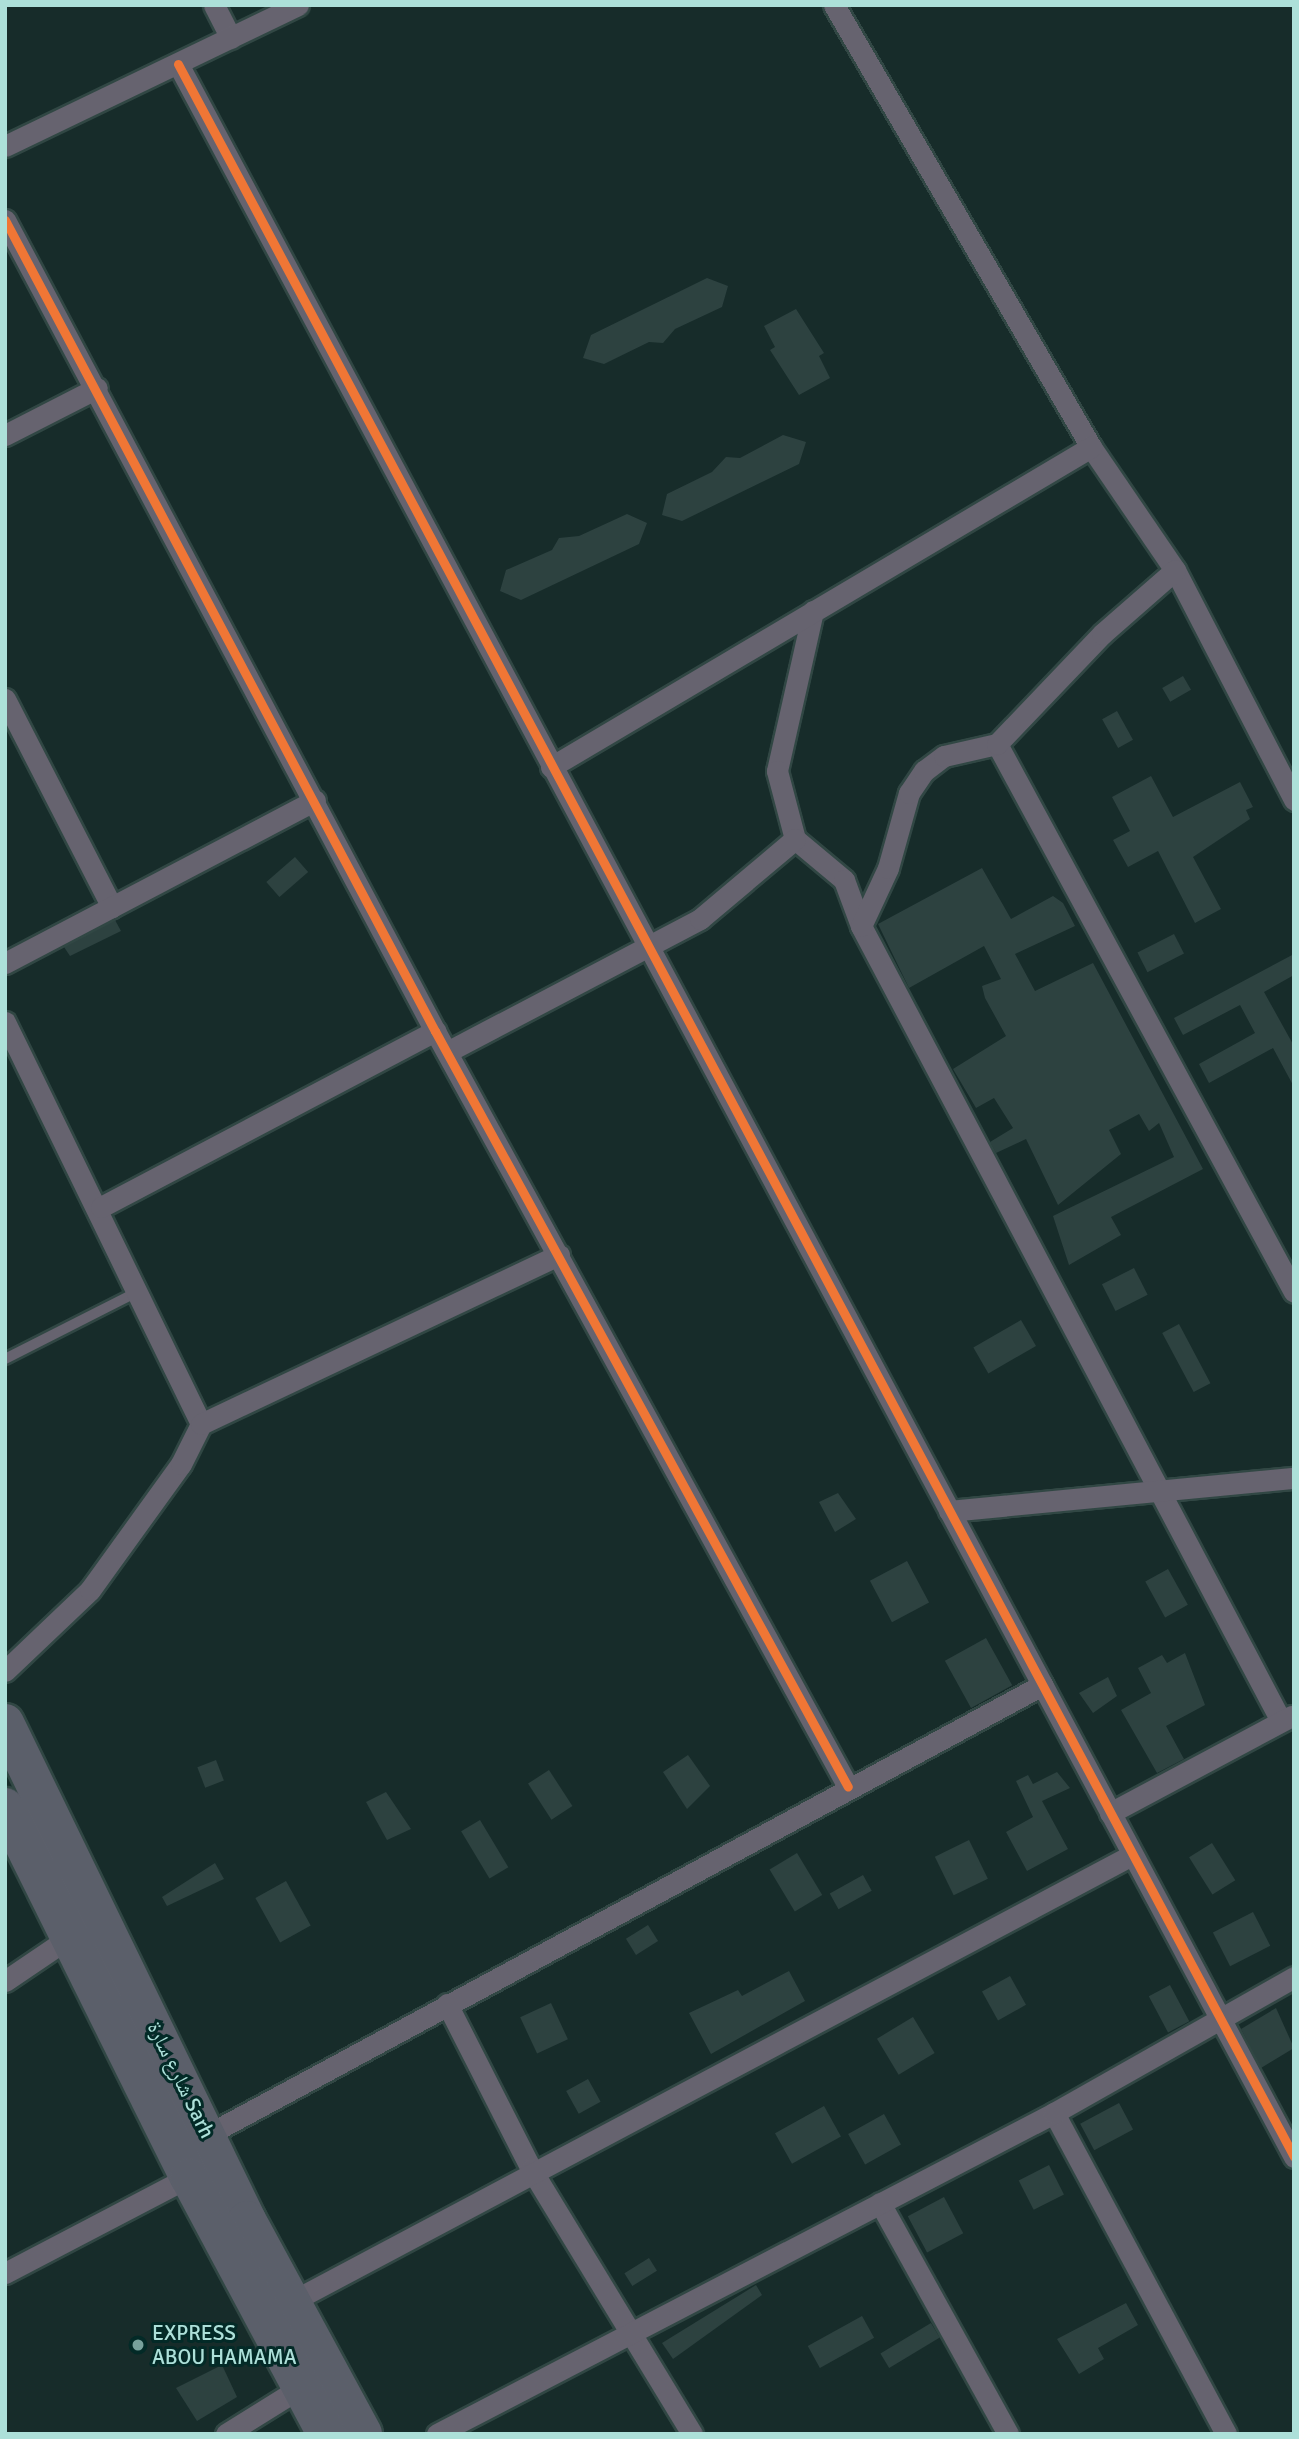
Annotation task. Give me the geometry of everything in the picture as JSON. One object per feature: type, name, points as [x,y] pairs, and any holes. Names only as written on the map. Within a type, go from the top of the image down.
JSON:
[{"type":"highway","name":"شارع سارة Sarh","points":[[5,1723],[289,2302],[363,2434]]},
{"type":"highway","name":"شارع سارة Sarh","points":[[5,1807],[189,2177],[326,2434]]},
{"type":"street","points":[[214,5],[231,38]]},
{"type":"street","points":[[6,144],[298,5]]},
{"type":"street","points":[[834,5],[1091,447],[1175,569],[1294,800]]},
{"type":"street","points":[[178,64],[1110,1812],[1217,2020],[1294,2158]]},
{"type":"street","points":[[5,220],[97,388],[435,1031],[848,1787]]},
{"type":"street","points":[[5,436],[97,388]]},
{"type":"street","points":[[551,766],[1091,447]]},
{"type":"street","points":[[861,926],[888,868],[909,793],[924,771],[944,756],[997,744],[1175,569]]},
{"type":"street","points":[[813,611],[777,771],[795,839],[844,880],[861,926],[1157,1491],[1288,1718],[1110,1812]]},
{"type":"street","points":[[5,699],[112,906]]},
{"type":"street","points":[[997,744],[1294,1292]]},
{"type":"street","points":[[5,963],[315,800]]},
{"type":"street","points":[[447,1052],[646,946],[731,897],[795,839]]},
{"type":"street","points":[[5,1022],[101,1207],[201,1424]]},
{"type":"street","points":[[101,1207],[435,1031]]},
{"type":"street","points":[[5,1671],[90,1590],[181,1464],[201,1424],[559,1255]]},
{"type":"street","points":[[949,1511],[1294,1478]]},
{"type":"street","points":[[207,2135],[848,1787],[1042,1685]]},
{"type":"street","points":[[289,2302],[531,2169],[1132,1855]]},
{"type":"street","points":[[5,1981],[70,1937]]},
{"type":"street","points":[[437,2434],[630,2337],[1054,2113],[1294,1977]]},
{"type":"street","points":[[447,2004],[531,2169],[630,2337],[692,2434]]},
{"type":"street","points":[[1054,2113],[1226,2434]]},
{"type":"street","points":[[5,2273],[189,2177]]},
{"type":"street","points":[[880,2203],[1008,2434]]},
{"type":"street","points":[[226,2434],[300,2388]]},
{"type":"lane","points":[[5,1359],[139,1291]]},
{"type":"building","points":[[707,278],[728,286],[722,307],[675,329],[663,343],[649,342],[604,364],[583,358],[591,335]]},
{"type":"building","points":[[796,309],[824,353],[819,356],[830,378],[799,395],[770,350],[775,347],[764,326]]},
{"type":"building","points":[[783,435],[806,442],[799,464],[682,521],[662,515],[667,494],[712,472],[726,457],[740,458]]},
{"type":"building","points":[[627,514],[647,523],[639,544],[521,600],[500,591],[506,570],[552,550],[559,538],[579,536]]},
{"type":"building","points":[[1183,676],[1191,690],[1170,702],[1162,688]]},
{"type":"building","points":[[1117,711],[1133,740],[1118,748],[1102,719]]},
{"type":"building","points":[[1151,776],[1173,817],[1240,782],[1253,807],[1246,810],[1250,819],[1193,857],[1221,909],[1195,923],[1158,851],[1128,867],[1113,840],[1130,831],[1112,797]]},
{"type":"building","points":[[295,857],[308,872],[279,897],[266,882]]},
{"type":"building","points":[[982,868],[1011,919],[1053,896],[1063,903],[1075,926],[1015,954],[1035,991],[1093,963],[1203,1169],[1111,1217],[1121,1235],[1069,1265],[1053,1216],[1174,1157],[1159,1123],[1149,1131],[1139,1114],[1109,1130],[1121,1154],[1058,1205],[1026,1139],[996,1153],[990,1142],[1013,1128],[994,1098],[976,1108],[953,1069],[1006,1036],[985,998],[982,986],[1001,979],[984,946],[909,988],[878,924]]},
{"type":"building","points":[[115,920],[121,931],[70,956],[64,947]]},
{"type":"building","points":[[1174,934],[1184,954],[1147,972],[1137,953]]},
{"type":"building","points":[[1294,954],[1294,975],[1264,992],[1294,1046],[1294,1087],[1273,1048],[1209,1083],[1199,1064],[1255,1033],[1240,1005],[1183,1035],[1174,1018]]},
{"type":"building","points":[[1134,1268],[1148,1295],[1116,1311],[1102,1284]]},
{"type":"building","points":[[1021,1320],[1036,1346],[988,1373],[973,1348]]},
{"type":"building","points":[[1179,1324],[1210,1383],[1194,1392],[1162,1333]]},
{"type":"building","points":[[838,1493],[856,1519],[835,1532],[819,1502]]},
{"type":"building","points":[[907,1561],[929,1602],[892,1622],[870,1581]]},
{"type":"building","points":[[1168,1569],[1188,1605],[1165,1617],[1145,1582]]},
{"type":"building","points":[[986,1638],[1012,1685],[971,1708],[945,1661]]},
{"type":"building","points":[[1185,1653],[1205,1705],[1166,1726],[1184,1759],[1157,1773],[1121,1710],[1151,1693],[1138,1668],[1162,1655],[1167,1663]]},
{"type":"building","points":[[1108,1677],[1117,1696],[1093,1713],[1079,1693]]},
{"type":"building","points":[[688,1755],[710,1786],[687,1809],[663,1772]]},
{"type":"building","points":[[216,1760],[224,1781],[205,1788],[197,1767]]},
{"type":"building","points":[[549,1770],[572,1806],[551,1820],[528,1784]]},
{"type":"building","points":[[1057,1772],[1070,1788],[1042,1801],[1068,1849],[1027,1871],[1006,1832],[1033,1817],[1016,1781],[1028,1775],[1033,1784]]},
{"type":"building","points":[[386,1792],[411,1829],[387,1840],[366,1802]]},
{"type":"building","points":[[480,1820],[508,1867],[489,1878],[461,1831]]},
{"type":"building","points":[[969,1840],[988,1879],[954,1895],[935,1857]]},
{"type":"building","points":[[1212,1843],[1235,1880],[1212,1895],[1189,1857]]},
{"type":"building","points":[[797,1853],[822,1895],[795,1911],[770,1869]]},
{"type":"building","points":[[215,1863],[224,1879],[167,1906],[162,1897]]},
{"type":"building","points":[[863,1875],[872,1891],[838,1909],[830,1893]]},
{"type":"building","points":[[286,1881],[311,1926],[280,1943],[255,1898]]},
{"type":"building","points":[[1253,1912],[1270,1946],[1230,1966],[1213,1932]]},
{"type":"building","points":[[648,1925],[658,1941],[636,1955],[626,1939]]},
{"type":"building","points":[[789,1971],[805,2001],[711,2054],[689,2013],[738,1990],[742,1996]]},
{"type":"building","points":[[1010,1976],[1026,2005],[998,2020],[982,1992]]},
{"type":"building","points":[[1170,1985],[1189,2021],[1168,2032],[1149,1996]]},
{"type":"building","points":[[551,2003],[568,2039],[537,2054],[520,2017]]},
{"type":"building","points":[[1276,2008],[1294,2048],[1261,2068],[1241,2029]]},
{"type":"building","points":[[913,2017],[935,2053],[899,2075],[877,2039]]},
{"type":"building","points":[[588,2079],[601,2102],[579,2114],[566,2091]]},
{"type":"building","points":[[1119,2103],[1133,2129],[1094,2150],[1080,2124]]},
{"type":"building","points":[[824,2106],[841,2137],[792,2164],[775,2133]]},
{"type":"building","points":[[884,2114],[901,2145],[865,2164],[848,2134]]},
{"type":"building","points":[[1049,2165],[1064,2194],[1034,2210],[1019,2180]]},
{"type":"building","points":[[944,2197],[963,2233],[927,2252],[908,2216]]},
{"type":"building","points":[[649,2258],[657,2271],[632,2286],[624,2273]]},
{"type":"building","points":[[756,2285],[762,2295],[673,2359],[662,2343]]},
{"type":"building","points":[[1126,2303],[1138,2325],[1098,2348],[1104,2359],[1079,2374],[1057,2339]]},
{"type":"building","points":[[862,2316],[874,2338],[820,2368],[808,2346]]},
{"type":"building","points":[[931,2323],[940,2338],[889,2368],[880,2353]]},
{"type":"building","points":[[222,2365],[237,2397],[197,2421],[176,2388]]},
{"type":"cycle path","points":[[178,64],[1294,2157]]},
{"type":"cycle path","points":[[5,220],[435,1031],[848,1787]]},
{"type":"place","name":"EXPRESS ABOU HAMAMA","points":[[138,2345]]}]
